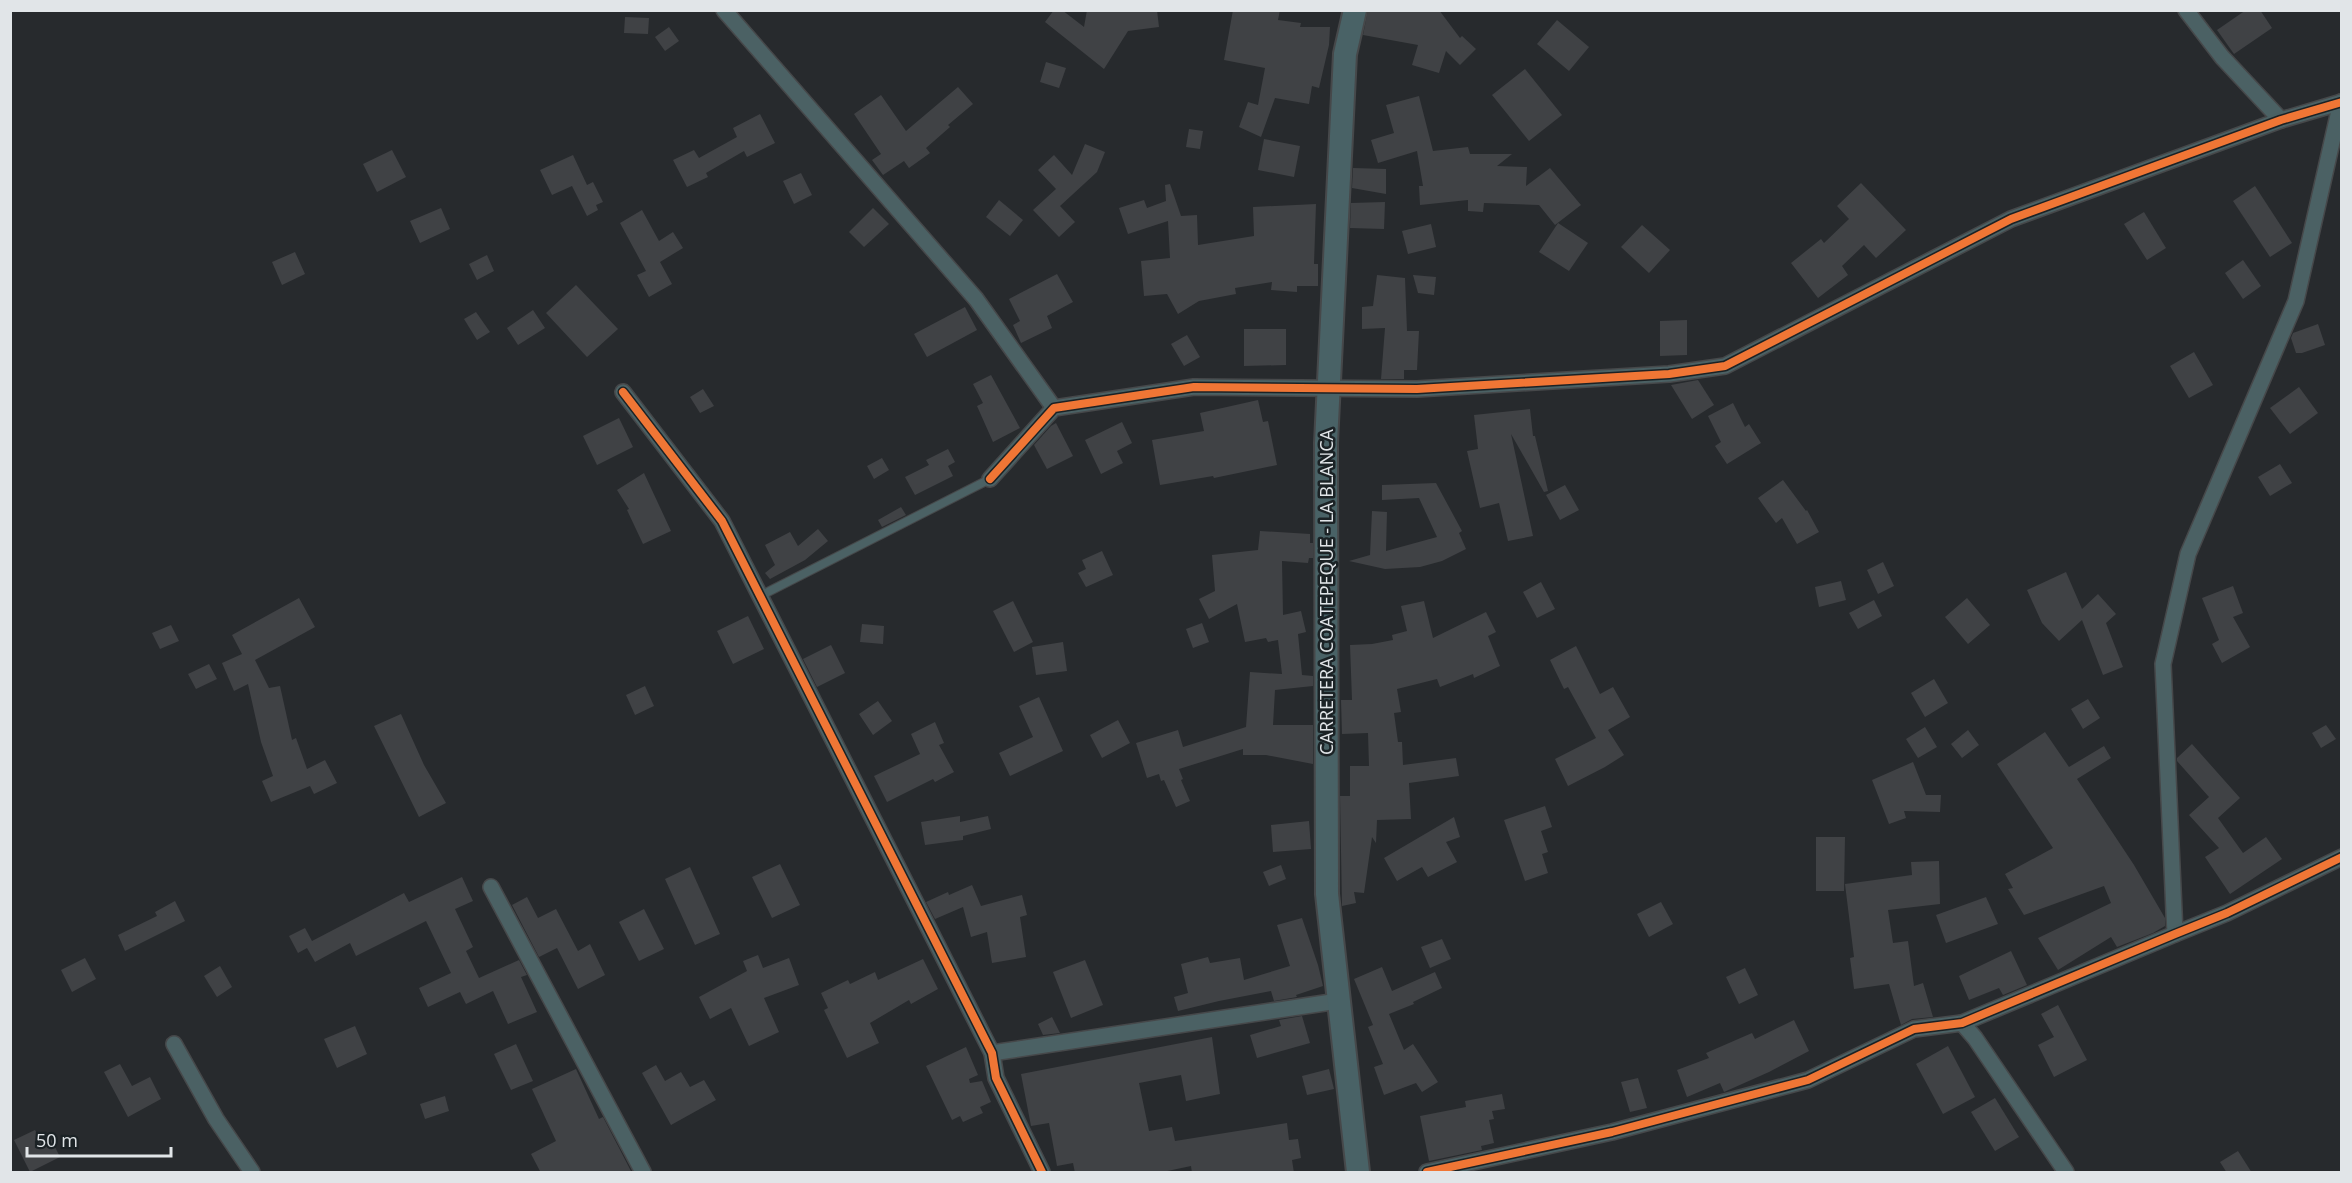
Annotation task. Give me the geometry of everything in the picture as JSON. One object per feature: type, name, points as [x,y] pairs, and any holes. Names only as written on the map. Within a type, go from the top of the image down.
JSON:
[{"type":"main road","name":"CARRETERA COATEPEQUE - LA BLANCA","points":[[1355,10],[1344,54],[1326,442],[1327,894],[1358,1173]]},
{"type":"street","points":[[724,10],[976,298],[1054,408]]},
{"type":"street","points":[[2186,10],[2222,57],[2281,120]]},
{"type":"street","points":[[990,479],[1054,408],[1194,387],[1417,388],[1646,376],[1725,366],[2011,219],[2281,120],[2341,102],[2296,301],[2188,555],[2163,664],[2175,934]]},
{"type":"street","points":[[623,392],[722,521],[992,1053],[996,1078],[1042,1173]]},
{"type":"street","points":[[1426,1173],[1612,1132],[1808,1080],[1914,1029],[1962,1023],[2227,913],[2342,857]]},
{"type":"street","points":[[491,887],[643,1173]]},
{"type":"street","points":[[992,1053],[1338,1000]]},
{"type":"street","points":[[1962,1023],[1975,1038],[2066,1173]]},
{"type":"street","points":[[174,1044],[216,1119],[252,1173]]},
{"type":"lane","points":[[760,596],[990,479]]},
{"type":"building","points":[[1054,10],[1062,10],[1084,27],[1087,10],[1157,10],[1159,27],[1128,31],[1104,69],[1045,22]]},
{"type":"building","points":[[1233,10],[1280,10],[1278,20],[1301,23],[1300,27],[1330,27],[1329,45],[1319,88],[1312,86],[1309,104],[1275,98],[1261,137],[1239,127],[1248,102],[1258,105],[1265,68],[1224,60]]},
{"type":"building","points":[[1368,10],[1439,10],[1460,38],[1462,36],[1476,49],[1460,65],[1446,51],[1439,73],[1412,65],[1418,45],[1363,35]]},
{"type":"building","points":[[2246,10],[2260,10],[2272,28],[2234,54],[2217,30]]},
{"type":"building","points":[[625,17],[649,18],[648,34],[624,33]]},
{"type":"building","points":[[1557,20],[1589,47],[1569,71],[1537,44]]},
{"type":"building","points":[[669,27],[679,41],[665,51],[655,37]]},
{"type":"building","points":[[1046,62],[1066,68],[1059,88],[1040,82]]},
{"type":"building","points":[[1525,69],[1562,115],[1529,141],[1492,95]]},
{"type":"building","points":[[958,87],[973,104],[926,148],[930,153],[909,168],[904,161],[883,175],[872,160],[881,154],[854,114],[881,95],[906,131]]},
{"type":"building","points":[[1419,96],[1433,151],[1468,147],[1470,154],[1512,154],[1497,166],[1527,167],[1526,186],[1550,168],[1581,205],[1555,225],[1539,205],[1484,203],[1483,212],[1468,211],[1468,200],[1420,205],[1419,186],[1423,186],[1417,151],[1378,163],[1371,140],[1394,133],[1386,105]]},
{"type":"building","points":[[760,114],[775,143],[747,157],[744,151],[706,173],[708,177],[687,187],[673,160],[694,150],[699,158],[737,137],[733,128]]},
{"type":"building","points":[[1189,129],[1203,131],[1200,149],[1186,147]]},
{"type":"building","points":[[1264,139],[1300,146],[1294,177],[1258,170]]},
{"type":"building","points":[[1085,144],[1105,152],[1097,172],[1060,206],[1075,222],[1059,237],[1033,210],[1056,189],[1038,170],[1054,155],[1072,175]]},
{"type":"building","points":[[392,150],[406,177],[377,192],[363,164]]},
{"type":"building","points":[[573,155],[587,185],[593,182],[603,202],[596,205],[598,210],[587,216],[572,186],[552,195],[540,170]]},
{"type":"building","points":[[1353,168],[1386,169],[1386,194],[1352,188]]},
{"type":"building","points":[[801,173],[812,195],[794,204],[783,181]]},
{"type":"building","points":[[1861,183],[1906,230],[1876,258],[1864,245],[1842,266],[1848,275],[1818,298],[1791,263],[1821,239],[1824,243],[1849,219],[1837,206]]},
{"type":"building","points":[[1170,184],[1181,216],[1197,215],[1198,245],[1254,236],[1253,207],[1316,204],[1314,264],[1318,264],[1318,286],[1297,286],[1297,292],[1271,290],[1272,282],[1235,288],[1236,294],[1199,301],[1178,314],[1167,294],[1144,296],[1141,261],[1170,258],[1168,221],[1128,234],[1119,208],[1144,200],[1147,208],[1166,201],[1165,185]]},
{"type":"building","points":[[2255,186],[2292,243],[2270,257],[2233,201]]},
{"type":"building","points":[[999,200],[1023,220],[1010,236],[986,217]]},
{"type":"building","points":[[1385,202],[1384,229],[1350,228],[1351,203]]},
{"type":"building","points":[[441,208],[450,229],[420,243],[410,221]]},
{"type":"building","points":[[873,208],[889,224],[864,247],[849,232]]},
{"type":"building","points":[[642,210],[659,241],[673,232],[683,248],[660,262],[672,284],[649,297],[637,275],[646,271],[620,223]]},
{"type":"building","points":[[2144,212],[2166,248],[2147,260],[2124,224]]},
{"type":"building","points":[[1558,223],[1588,243],[1569,271],[1539,252]]},
{"type":"building","points":[[1431,224],[1436,247],[1408,254],[1402,231]]},
{"type":"building","points":[[1642,225],[1670,250],[1649,273],[1621,247]]},
{"type":"building","points":[[295,252],[305,274],[282,285],[272,262]]},
{"type":"building","points":[[487,255],[494,271],[477,280],[469,264]]},
{"type":"building","points":[[2243,260],[2261,286],[2243,299],[2225,273]]},
{"type":"building","points":[[1057,274],[1073,302],[1047,316],[1052,328],[1021,343],[1013,325],[1020,321],[1009,299]]},
{"type":"building","points":[[1377,275],[1405,278],[1407,331],[1419,331],[1417,370],[1404,370],[1404,379],[1381,379],[1385,328],[1362,329],[1362,307],[1373,306]]},
{"type":"building","points":[[1413,275],[1436,277],[1434,295],[1418,293]]},
{"type":"building","points":[[576,285],[618,329],[587,357],[546,313]]},
{"type":"building","points":[[965,307],[977,330],[927,357],[914,334]]},
{"type":"building","points":[[533,310],[545,328],[518,345],[507,328]]},
{"type":"building","points":[[476,312],[490,332],[477,340],[464,319]]},
{"type":"building","points":[[1687,320],[1687,355],[1660,356],[1660,321]]},
{"type":"building","points":[[2318,324],[2325,345],[2296,353],[2291,338],[2293,333]]},
{"type":"building","points":[[1244,329],[1286,329],[1286,365],[1244,366]]},
{"type":"building","points":[[1187,335],[1200,357],[1184,366],[1171,344]]},
{"type":"building","points":[[2194,352],[2213,385],[2189,398],[2170,366]]},
{"type":"building","points":[[991,375],[1020,428],[993,442],[977,406],[983,403],[973,384]]},
{"type":"building","points":[[1698,380],[1714,405],[1692,419],[1671,385]]},
{"type":"building","points":[[2299,387],[2318,413],[2290,434],[2270,408]]},
{"type":"building","points":[[703,389],[714,406],[700,413],[690,397]]},
{"type":"building","points":[[1258,400],[1263,422],[1268,421],[1277,465],[1214,478],[1213,476],[1160,485],[1152,440],[1204,431],[1200,413]]},
{"type":"building","points":[[1733,403],[1745,427],[1749,424],[1761,443],[1727,464],[1715,446],[1721,442],[1708,416]]},
{"type":"building","points":[[1530,409],[1533,436],[1535,436],[1548,491],[1544,492],[1511,434],[1533,536],[1508,541],[1499,503],[1480,508],[1467,451],[1478,449],[1474,415]]},
{"type":"building","points":[[619,418],[633,447],[597,465],[583,436]]},
{"type":"building","points":[[1122,422],[1132,443],[1117,451],[1123,463],[1101,474],[1085,440]]},
{"type":"building","points":[[1056,423],[1073,456],[1047,469],[1034,445]]},
{"type":"building","points":[[948,449],[955,462],[948,466],[953,476],[915,495],[905,477],[929,465],[926,460]]},
{"type":"building","points":[[882,458],[889,470],[874,479],[867,466]]},
{"type":"building","points":[[2280,464],[2292,483],[2270,496],[2258,477]]},
{"type":"building","points":[[644,473],[671,531],[643,544],[627,510],[629,509],[617,490]]},
{"type":"building","points":[[1783,480],[1807,510],[1819,532],[1797,544],[1782,518],[1776,523],[1758,498]]},
{"type":"building","points":[[1436,483],[1462,531],[1459,533],[1466,549],[1442,561],[1420,567],[1385,569],[1349,561],[1370,555],[1372,511],[1387,512],[1386,551],[1437,537],[1419,498],[1382,500],[1382,485]]},
{"type":"building","points":[[1565,485],[1579,510],[1560,520],[1546,495]]},
{"type":"building","points":[[901,507],[906,515],[882,527],[878,520]]},
{"type":"building","points":[[818,529],[828,541],[805,560],[770,579],[765,573],[775,565],[765,545],[790,532],[798,546]]},
{"type":"building","points":[[1260,531],[1310,534],[1310,543],[1313,543],[1313,558],[1309,558],[1308,563],[1282,561],[1283,615],[1301,611],[1306,632],[1298,634],[1302,675],[1313,676],[1313,686],[1275,690],[1273,725],[1313,725],[1313,764],[1266,755],[1243,755],[1243,749],[1179,769],[1190,801],[1176,807],[1159,774],[1147,778],[1136,743],[1178,730],[1183,747],[1246,727],[1250,672],[1282,674],[1278,640],[1268,642],[1266,638],[1245,642],[1237,604],[1209,619],[1199,599],[1215,591],[1212,555],[1258,550]]},
{"type":"building","points":[[1102,551],[1113,575],[1086,587],[1078,573],[1086,569],[1082,560]]},
{"type":"building","points":[[1883,562],[1894,586],[1878,594],[1867,570]]},
{"type":"building","points":[[2066,572],[2082,609],[2098,594],[2116,614],[2106,623],[2123,667],[2103,675],[2082,620],[2059,641],[2042,623],[2027,590]]},
{"type":"building","points":[[1841,581],[1846,600],[1819,607],[1815,587]]},
{"type":"building","points":[[1541,582],[1555,609],[1537,618],[1523,592]]},
{"type":"building","points":[[2233,586],[2243,613],[2233,617],[2250,647],[2222,663],[2212,644],[2219,640],[2202,598]]},
{"type":"building","points":[[299,598],[315,627],[255,660],[269,688],[280,686],[292,740],[296,738],[307,769],[325,760],[337,783],[314,794],[310,786],[271,802],[262,781],[273,776],[261,742],[248,684],[234,691],[222,663],[242,654],[232,635]]},
{"type":"building","points":[[1967,598],[1990,625],[1968,644],[1945,617]]},
{"type":"building","points":[[1874,600],[1882,616],[1858,629],[1849,613]]},
{"type":"building","points":[[1013,601],[1033,642],[1014,652],[993,611]]},
{"type":"building","points":[[1424,601],[1433,638],[1486,612],[1496,632],[1488,636],[1500,666],[1474,678],[1473,674],[1440,687],[1437,679],[1397,689],[1401,712],[1394,713],[1398,742],[1402,742],[1403,765],[1456,758],[1459,776],[1409,783],[1411,819],[1377,820],[1376,843],[1372,837],[1364,893],[1354,892],[1356,903],[1342,906],[1340,796],[1350,796],[1350,766],[1369,766],[1368,733],[1342,734],[1341,700],[1352,700],[1350,645],[1393,640],[1392,635],[1407,631],[1401,606]]},
{"type":"building","points":[[748,616],[764,649],[733,664],[717,631]]},
{"type":"building","points":[[1202,623],[1209,642],[1193,648],[1186,629]]},
{"type":"building","points":[[862,624],[884,626],[883,644],[860,642]]},
{"type":"building","points":[[171,625],[179,641],[160,649],[152,633]]},
{"type":"building","points":[[1063,642],[1067,671],[1036,675],[1032,647]]},
{"type":"building","points":[[831,645],[845,673],[817,687],[803,659]]},
{"type":"building","points":[[1576,646],[1600,694],[1613,687],[1630,717],[1608,730],[1624,755],[1568,786],[1555,759],[1596,738],[1568,687],[1564,689],[1550,660]]},
{"type":"building","points":[[209,664],[217,679],[196,689],[188,674]]},
{"type":"building","points":[[1934,679],[1948,703],[1925,717],[1911,693]]},
{"type":"building","points":[[645,686],[654,706],[635,715],[626,695]]},
{"type":"building","points":[[1039,697],[1063,751],[1010,776],[999,753],[1033,737],[1019,706]]},
{"type":"building","points":[[2088,699],[2100,718],[2083,729],[2071,709]]},
{"type":"building","points":[[878,701],[892,721],[873,735],[859,714]]},
{"type":"building","points":[[401,714],[424,765],[446,803],[419,817],[374,726]]},
{"type":"building","points":[[1118,720],[1130,743],[1102,758],[1090,735]]},
{"type":"building","points":[[935,722],[944,743],[939,745],[954,772],[935,782],[933,779],[887,802],[874,776],[920,754],[911,734]]},
{"type":"building","points":[[2326,725],[2336,739],[2321,748],[2312,733]]},
{"type":"building","points":[[1925,727],[1937,747],[1918,758],[1906,739]]},
{"type":"building","points":[[1968,730],[1979,745],[1962,758],[1951,744]]},
{"type":"building","points":[[2045,732],[2069,767],[2104,746],[2111,758],[2077,779],[2134,865],[2165,918],[2165,926],[2153,933],[2117,947],[2111,937],[2058,970],[2038,938],[2111,903],[2104,886],[2024,915],[2008,889],[2013,888],[2005,874],[2053,848],[1997,764]]},
{"type":"building","points":[[2192,744],[2240,798],[2218,818],[2243,853],[2266,837],[2282,859],[2230,894],[2205,857],[2219,848],[2189,815],[2209,797],[2177,761],[2177,758]]},
{"type":"building","points":[[1913,762],[1926,795],[1941,795],[1940,812],[1904,811],[1906,818],[1889,824],[1872,780]]},
{"type":"building","points":[[1545,806],[1552,827],[1541,831],[1548,852],[1542,854],[1548,873],[1525,881],[1504,820]]},
{"type":"building","points":[[960,816],[960,822],[988,816],[991,829],[963,836],[963,840],[925,845],[921,822]]},
{"type":"building","points":[[1454,817],[1460,837],[1446,842],[1457,862],[1428,877],[1422,867],[1397,881],[1384,858]]},
{"type":"building","points":[[1309,821],[1311,849],[1273,852],[1271,825]]},
{"type":"building","points":[[1816,837],[1845,837],[1844,891],[1816,891]]},
{"type":"building","points":[[1939,861],[1940,904],[1888,910],[1893,943],[1908,941],[1914,986],[1923,983],[1933,1017],[1912,1019],[1901,1025],[1889,984],[1854,989],[1850,958],[1854,957],[1845,884],[1912,875],[1911,862]]},
{"type":"building","points":[[780,864],[800,905],[772,918],[752,877]]},
{"type":"building","points":[[1281,865],[1286,879],[1269,886],[1263,872]]},
{"type":"building","points":[[690,867],[720,934],[695,945],[665,879]]},
{"type":"building","points":[[462,877],[473,901],[455,909],[473,947],[466,951],[479,978],[519,960],[527,975],[521,977],[537,1012],[508,1024],[493,991],[466,1004],[460,992],[428,1007],[419,988],[451,973],[426,921],[356,956],[350,943],[315,962],[307,948],[298,953],[289,936],[305,928],[312,941],[404,893],[409,902]]},
{"type":"building","points":[[972,885],[981,906],[1022,895],[1027,915],[1020,917],[1026,957],[992,963],[987,932],[971,937],[963,907],[935,919],[926,902]]},
{"type":"building","points":[[527,897],[538,918],[556,909],[578,951],[590,944],[605,975],[578,989],[557,948],[539,957],[512,905]]},
{"type":"building","points":[[1986,897],[1998,924],[1946,943],[1936,915]]},
{"type":"building","points":[[175,901],[185,921],[125,951],[118,935],[157,916],[155,912]]},
{"type":"building","points":[[1661,902],[1673,924],[1649,937],[1637,914]]},
{"type":"building","points":[[644,909],[664,949],[639,961],[619,922]]},
{"type":"building","points":[[1302,918],[1323,986],[1296,995],[1297,997],[1274,1001],[1271,991],[1178,1011],[1174,997],[1188,993],[1181,964],[1208,957],[1210,963],[1240,958],[1244,980],[1290,966],[1277,925]]},
{"type":"building","points":[[1442,939],[1451,959],[1430,968],[1421,947]]},
{"type":"building","points":[[2011,951],[2027,985],[2003,995],[1999,988],[1969,1000],[1959,976]]},
{"type":"building","points":[[758,955],[763,968],[789,958],[799,985],[764,998],[779,1032],[749,1046],[731,1008],[710,1019],[699,997],[747,971],[743,961]]},
{"type":"building","points":[[85,958],[96,979],[72,992],[61,970]]},
{"type":"building","points":[[923,959],[938,989],[911,1004],[909,1000],[870,1023],[879,1043],[847,1058],[824,1010],[828,1008],[821,993],[848,980],[850,984],[875,972],[878,980]]},
{"type":"building","points":[[1085,960],[1103,1005],[1071,1018],[1053,972]]},
{"type":"building","points":[[220,966],[232,987],[217,997],[204,976]]},
{"type":"building","points":[[1382,967],[1392,991],[1435,972],[1442,988],[1413,1002],[1414,1004],[1389,1014],[1404,1050],[1413,1044],[1438,1082],[1422,1092],[1416,1083],[1384,1095],[1374,1067],[1383,1064],[1368,1027],[1373,1025],[1354,979]]},
{"type":"building","points":[[1745,968],[1758,995],[1739,1004],[1726,977]]},
{"type":"building","points":[[2058,1005],[2087,1060],[2054,1077],[2038,1045],[2054,1037],[2041,1014]]},
{"type":"building","points":[[1302,1016],[1310,1043],[1257,1058],[1250,1035],[1281,1026],[1279,1020]]},
{"type":"building","points":[[1052,1017],[1060,1033],[1043,1035],[1038,1024]]},
{"type":"building","points":[[1794,1020],[1809,1051],[1724,1092],[1720,1083],[1687,1097],[1677,1070],[1709,1058],[1706,1053],[1752,1033],[1755,1039]]},
{"type":"building","points":[[355,1026],[367,1054],[337,1068],[324,1039]]},
{"type":"building","points":[[1212,1037],[1220,1094],[1186,1101],[1181,1075],[1139,1083],[1149,1131],[1172,1127],[1175,1141],[1287,1123],[1289,1140],[1298,1139],[1301,1158],[1292,1160],[1294,1173],[1192,1173],[1191,1166],[1158,1173],[1075,1173],[1073,1163],[1057,1166],[1049,1123],[1031,1126],[1021,1074]]},
{"type":"building","points":[[516,1044],[533,1081],[511,1090],[494,1054]]},
{"type":"building","points":[[1948,1046],[1975,1097],[1943,1114],[1916,1064]]},
{"type":"building","points":[[966,1047],[978,1075],[969,1079],[970,1083],[982,1081],[991,1102],[980,1107],[983,1113],[963,1122],[960,1116],[952,1120],[926,1066]]},
{"type":"building","points":[[120,1064],[132,1086],[150,1077],[161,1099],[128,1117],[104,1072]]},
{"type":"building","points":[[656,1065],[665,1081],[681,1072],[690,1087],[704,1080],[716,1100],[671,1125],[642,1073]]},
{"type":"building","points":[[576,1069],[599,1119],[603,1117],[632,1173],[541,1173],[531,1154],[556,1141],[532,1089]]},
{"type":"building","points":[[1329,1069],[1334,1089],[1307,1095],[1302,1076]]},
{"type":"building","points":[[1638,1078],[1647,1108],[1630,1112],[1621,1082]]},
{"type":"building","points":[[1502,1094],[1505,1109],[1492,1111],[1494,1119],[1489,1120],[1494,1143],[1481,1146],[1482,1150],[1429,1161],[1420,1116],[1466,1107],[1465,1101]]},
{"type":"building","points":[[445,1096],[449,1111],[425,1119],[420,1104]]},
{"type":"building","points":[[1995,1098],[2019,1137],[1995,1151],[1971,1112]]},
{"type":"building","points":[[35,1130],[42,1143],[51,1139],[60,1157],[30,1172],[14,1140]]},
{"type":"building","points":[[2238,1151],[2252,1173],[2227,1173],[2220,1162]]},
{"type":"cycle path","points":[[990,479],[1054,408],[1194,387],[1417,389],[1669,374],[1725,366],[2011,219],[2281,120],[2342,102]]},
{"type":"cycle path","points":[[623,392],[722,521],[992,1053],[996,1078],[1042,1172]]},
{"type":"cycle path","points":[[1427,1172],[1612,1132],[1808,1080],[1914,1029],[1962,1023],[2227,913],[2342,857]]}]
